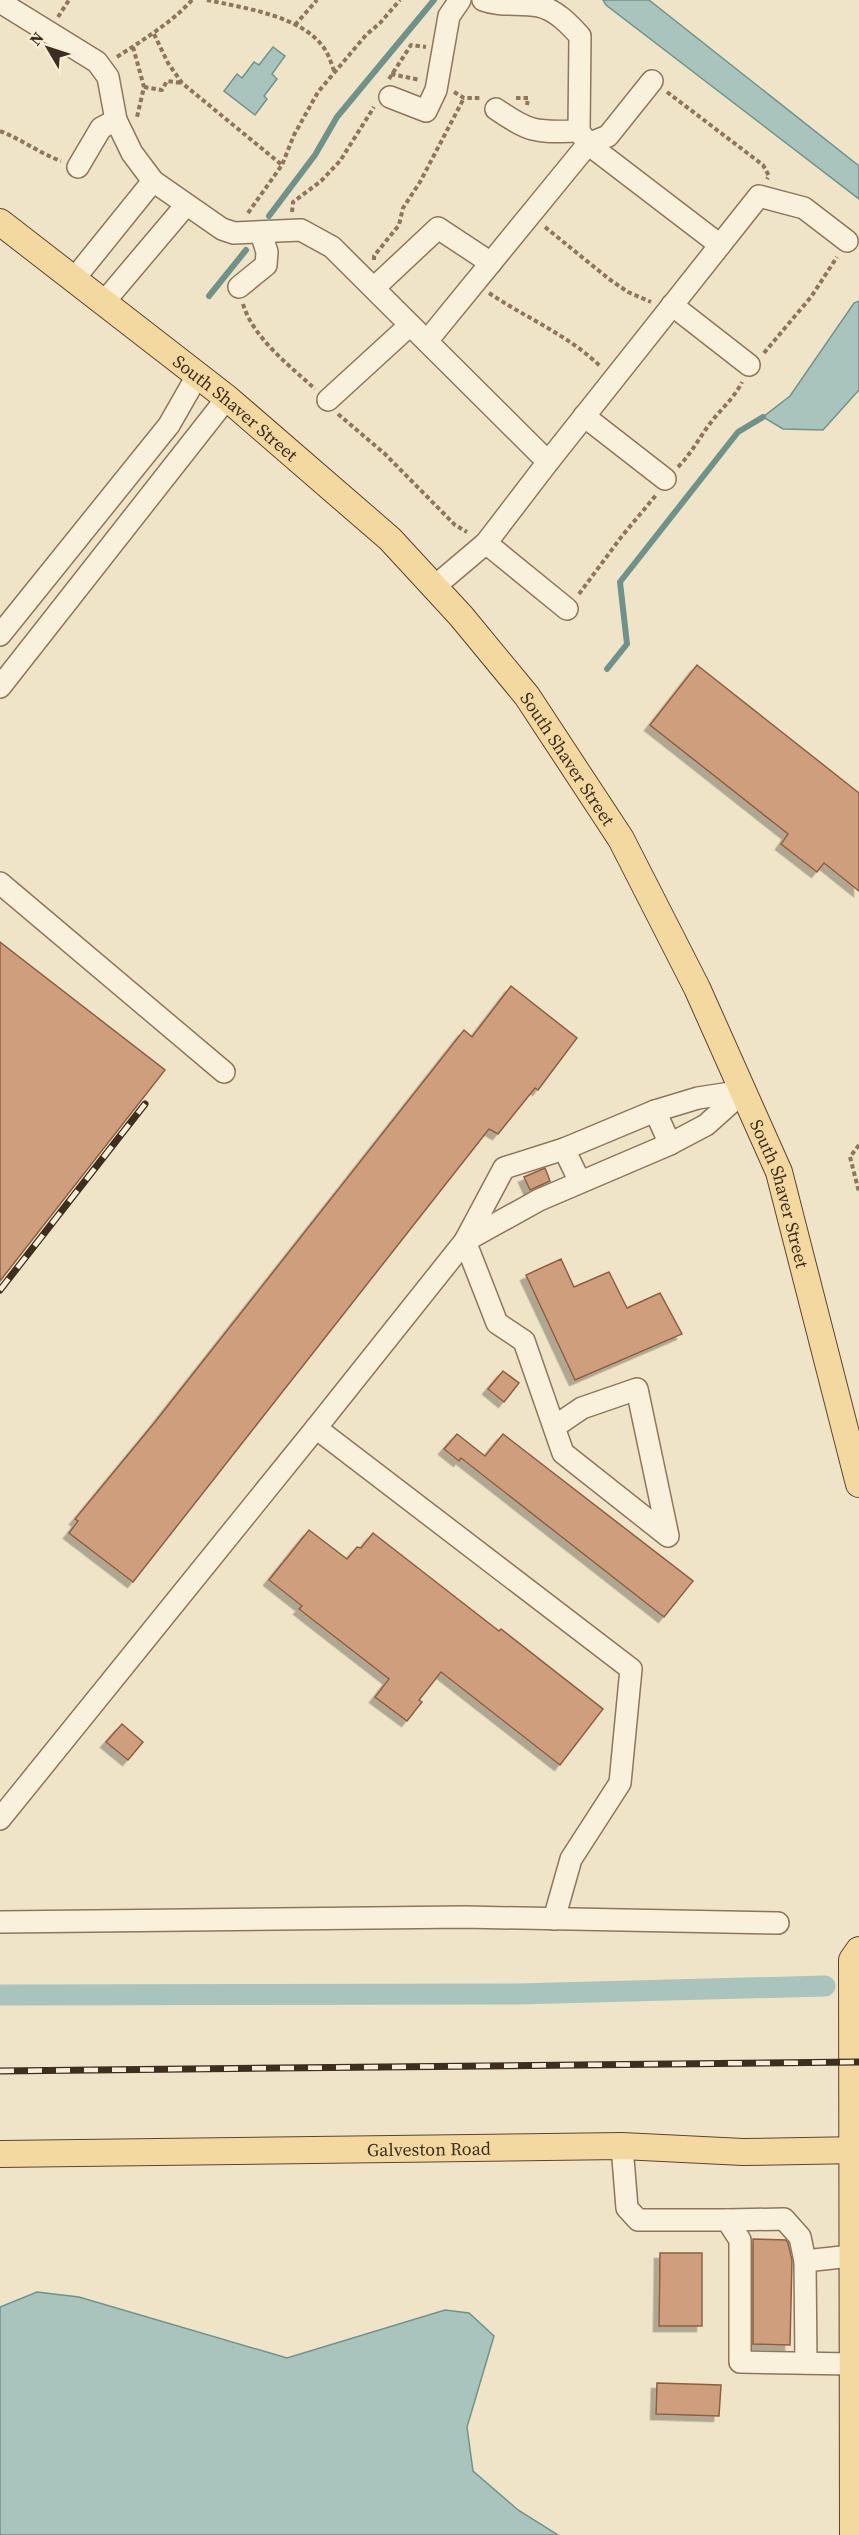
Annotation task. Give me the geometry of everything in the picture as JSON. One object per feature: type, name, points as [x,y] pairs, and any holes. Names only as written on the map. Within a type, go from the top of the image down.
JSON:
[{"type":"main road","name":"South Shaver Street","points":[[0,222],[227,398],[390,539],[461,616],[526,696],[621,839],[697,988],[779,1172],[854,1434],[859,1484]]},
{"type":"main road","points":[[853,2535],[851,2256],[855,2150],[852,1960],[859,1950]]},
{"type":"main road","name":"Galveston Road","points":[[0,2154],[622,2146],[743,2152],[855,2150]]},
{"type":"lane","points":[[384,94],[426,111],[437,82],[449,16],[460,0]]},
{"type":"lane","points":[[427,341],[530,215],[584,137],[580,36],[563,18],[539,6],[495,4],[483,0]]},
{"type":"lane","points":[[0,2],[97,62],[108,77],[116,120],[132,153],[153,181],[222,229],[234,233],[301,230],[332,247],[548,462]]},
{"type":"lane","points":[[496,109],[522,127],[542,132],[584,137],[608,136],[652,81]]},
{"type":"lane","points":[[78,167],[101,128],[116,120]]},
{"type":"lane","points":[[584,137],[720,245]]},
{"type":"lane","points":[[74,279],[153,181]]},
{"type":"lane","points":[[434,587],[486,543],[759,196],[804,208],[847,240]]},
{"type":"lane","points":[[104,302],[186,205]]},
{"type":"lane","points":[[374,288],[438,228],[490,263]]},
{"type":"lane","points":[[239,287],[266,265],[267,252],[261,233]]},
{"type":"lane","points":[[668,310],[749,365]]},
{"type":"lane","points":[[328,400],[410,325]]},
{"type":"lane","points":[[0,635],[169,425],[197,376]]},
{"type":"lane","points":[[0,687],[227,398]]},
{"type":"lane","points":[[584,416],[665,478]]},
{"type":"lane","points":[[130,473],[153,492]]},
{"type":"lane","points":[[486,543],[567,609]]},
{"type":"lane","points":[[0,883],[224,1072]]},
{"type":"lane","points":[[0,1819],[465,1241],[504,1168],[564,1149],[655,1111],[698,1098],[744,1090]]},
{"type":"lane","points":[[465,1241],[539,1200],[670,1144],[706,1125],[744,1090]]},
{"type":"lane","points":[[655,1111],[670,1144]]},
{"type":"lane","points":[[564,1149],[580,1182]]},
{"type":"lane","points":[[465,1241],[497,1323],[524,1341],[563,1453],[668,1536],[637,1389],[582,1408],[554,1427]]},
{"type":"lane","points":[[316,1428],[632,1669],[620,1783],[572,1859],[554,1919]]},
{"type":"lane","points":[[0,1922],[464,1917],[778,1923]]},
{"type":"lane","points":[[622,2146],[627,2208],[638,2220],[784,2219],[800,2237],[805,2261],[806,2363]]},
{"type":"lane","points":[[728,2220],[740,2241],[740,2362],[852,2364]]},
{"type":"lane","points":[[805,2261],[851,2256]]},
{"type":"path","points":[[101,68],[154,34],[192,0]]},
{"type":"path","points":[[207,0],[270,15],[296,25],[312,35],[326,51],[335,73]]},
{"type":"path","points":[[296,25],[317,0]]},
{"type":"path","points":[[234,233],[282,165],[294,135],[318,92],[366,35],[400,0]]},
{"type":"path","points":[[154,34],[168,63],[182,82],[282,165]]},
{"type":"path","points":[[291,231],[293,202],[321,181],[340,161],[384,94],[391,74],[411,45],[442,49]]},
{"type":"path","points":[[391,74],[437,82]]},
{"type":"path","points":[[144,87],[162,90],[167,81],[182,82]]},
{"type":"path","points":[[652,81],[763,165],[769,176],[759,196]]},
{"type":"path","points":[[374,288],[374,256],[399,225],[403,208],[420,182],[464,98]]},
{"type":"path","points":[[530,215],[609,279],[628,292],[668,310]]},
{"type":"path","points":[[567,609],[622,536],[654,500],[665,478],[688,457],[711,422],[737,392],[749,365],[766,351],[812,297],[847,240]]},
{"type":"path","points":[[475,283],[510,307],[586,352],[613,380]]},
{"type":"path","points":[[239,287],[246,312],[263,338],[328,400],[338,413],[385,454],[455,525],[486,543]]},
{"type":"path","points":[[859,1145],[850,1157],[859,1192]]},
{"type":"water","points":[[603,0],[649,0],[859,166],[859,199],[606,5]]},
{"type":"water","points":[[273,47],[285,56],[272,74],[277,79],[264,96],[267,99],[255,115],[224,91],[237,74],[242,78],[254,62],[259,65]]},
{"type":"water","points":[[859,301],[859,390],[823,430],[783,429],[763,417],[790,396],[854,303]]},
{"type":"water","points":[[37,2292],[79,2297],[287,2358],[445,2310],[469,2313],[494,2336],[467,2427],[473,2471],[518,2510],[558,2535],[0,2535],[0,2307]]},
{"type":"building","points":[[697,665],[859,793],[859,891],[824,863],[817,872],[781,844],[788,834],[650,725]]},
{"type":"building","points":[[0,942],[165,1070],[0,1281]]},
{"type":"building","points":[[511,986],[577,1038],[538,1090],[535,1088],[498,1134],[489,1129],[133,1582],[69,1533],[78,1521],[75,1519],[155,1422],[464,1030],[472,1037]]},
{"type":"building","points":[[545,1168],[550,1181],[530,1190],[524,1177]]},
{"type":"building","points":[[561,1259],[574,1287],[609,1272],[627,1308],[660,1293],[682,1334],[575,1380],[526,1275]]},
{"type":"building","points":[[503,1371],[519,1383],[504,1402],[488,1389]]},
{"type":"building","points":[[457,1434],[485,1456],[503,1434],[693,1581],[664,1617],[461,1458],[459,1461],[444,1449]]},
{"type":"building","points":[[309,1530],[347,1559],[357,1547],[361,1548],[373,1533],[603,1709],[560,1765],[441,1672],[419,1700],[422,1702],[407,1721],[375,1697],[389,1679],[299,1609],[302,1606],[269,1580]]},
{"type":"building","points":[[122,1724],[143,1742],[128,1760],[106,1742]]},
{"type":"building","points":[[753,2239],[786,2240],[788,2243],[792,2260],[790,2345],[753,2344]]},
{"type":"building","points":[[660,2253],[702,2253],[702,2326],[659,2326]]},
{"type":"building","points":[[657,2383],[721,2385],[719,2416],[656,2414]]},
{"type":"waterway","points":[[269,216],[315,155],[337,117],[434,0]]},
{"type":"waterway","points":[[209,296],[246,250]]},
{"type":"waterway","points":[[607,669],[627,644],[620,582],[738,432],[763,417]]},
{"type":"waterway","points":[[0,1995],[518,1994],[825,1986]]},
{"type":"railway","points":[[0,1290],[145,1104]]},
{"type":"railway","points":[[0,2071],[859,2062]]}]
